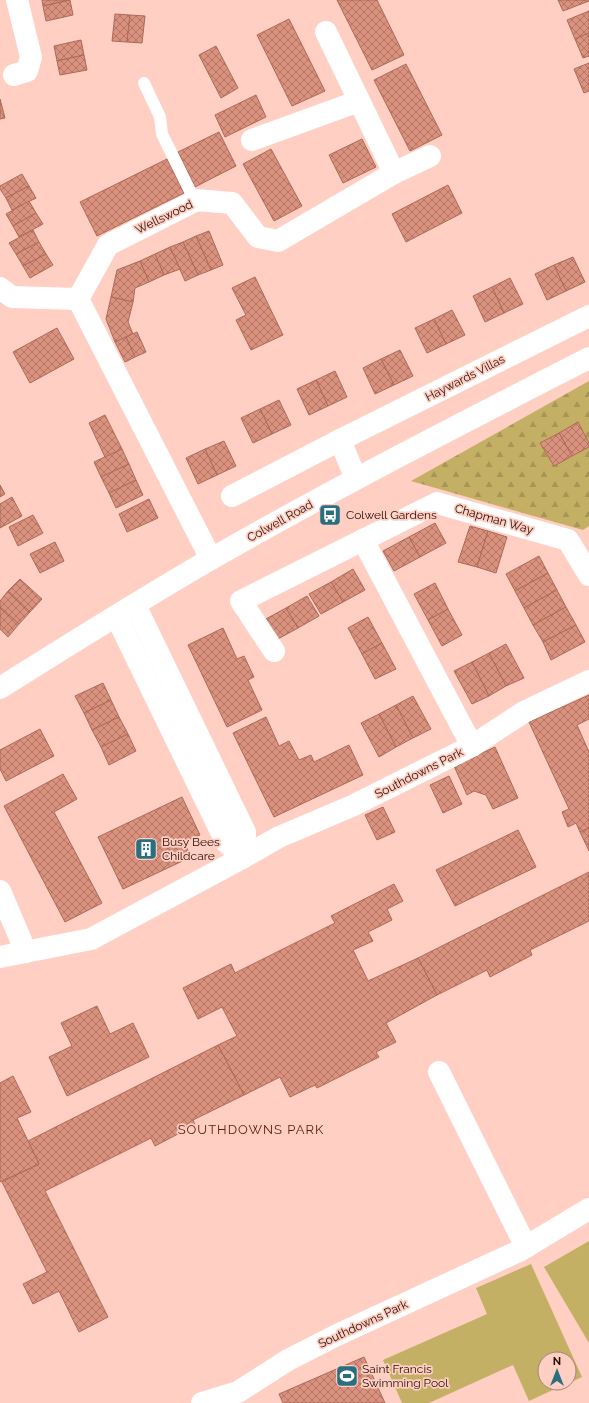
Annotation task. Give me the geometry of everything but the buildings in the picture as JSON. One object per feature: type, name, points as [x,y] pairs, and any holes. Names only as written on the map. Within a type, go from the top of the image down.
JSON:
[{"type":"street","points":[[14,75],[27,71],[31,57],[17,0]]},
{"type":"street","points":[[326,32],[394,173]]},
{"type":"street","points":[[252,140],[359,101]]},
{"type":"street","name":"Wellswood","points":[[78,299],[108,245],[197,200],[232,203],[258,237],[278,240],[394,173],[430,156]]},
{"type":"street","points":[[0,288],[12,297],[78,299],[211,559]]},
{"type":"street","name":"Haywards Villas","points":[[232,496],[340,440],[589,316]]},
{"type":"street","name":"Colwell Road","points":[[0,688],[211,559],[356,479],[589,358]]},
{"type":"street","points":[[340,440],[356,479]]},
{"type":"street","name":"Chapman Way","points":[[274,651],[241,601],[437,503],[568,540],[589,575]]},
{"type":"street","points":[[363,540],[472,746]]},
{"type":"street","points":[[135,605],[245,832],[244,857]]},
{"type":"street","points":[[116,616],[226,842],[244,857]]},
{"type":"street","name":"Southdowns Park","points":[[0,957],[91,939],[279,837],[352,806],[472,746],[524,712],[589,681]]},
{"type":"street","points":[[0,891],[26,952]]},
{"type":"street","points":[[439,1072],[526,1247]]},
{"type":"street","name":"Southdowns Park","points":[[202,1403],[236,1397],[295,1356],[336,1335],[526,1247],[589,1209]]},
{"type":"lane","points":[[144,83],[160,117],[162,134],[195,201]]},
{"type":"green space","points":[[589,381],[589,526],[583,530],[411,481]]},
{"type":"green space","points":[[589,1241],[589,1343],[544,1267]]},
{"type":"green space","points":[[531,1264],[570,1351],[537,1351],[537,1391],[551,1391],[529,1401],[513,1365],[429,1403],[402,1403],[383,1360],[487,1314],[476,1288]]},
{"type":"green space","points":[[577,1366],[582,1377],[577,1379]]},
{"type":"place","name":"Colwell Gardens","points":[[330,515]]},
{"type":"place","name":"Busy Bees Childcare","points":[[146,849]]},
{"type":"place","name":"Saint Francis Swimming Pool","points":[[347,1376]]},
{"type":"district","name":"SOUTHDOWNS PARK","points":[[251,1129]]}]
